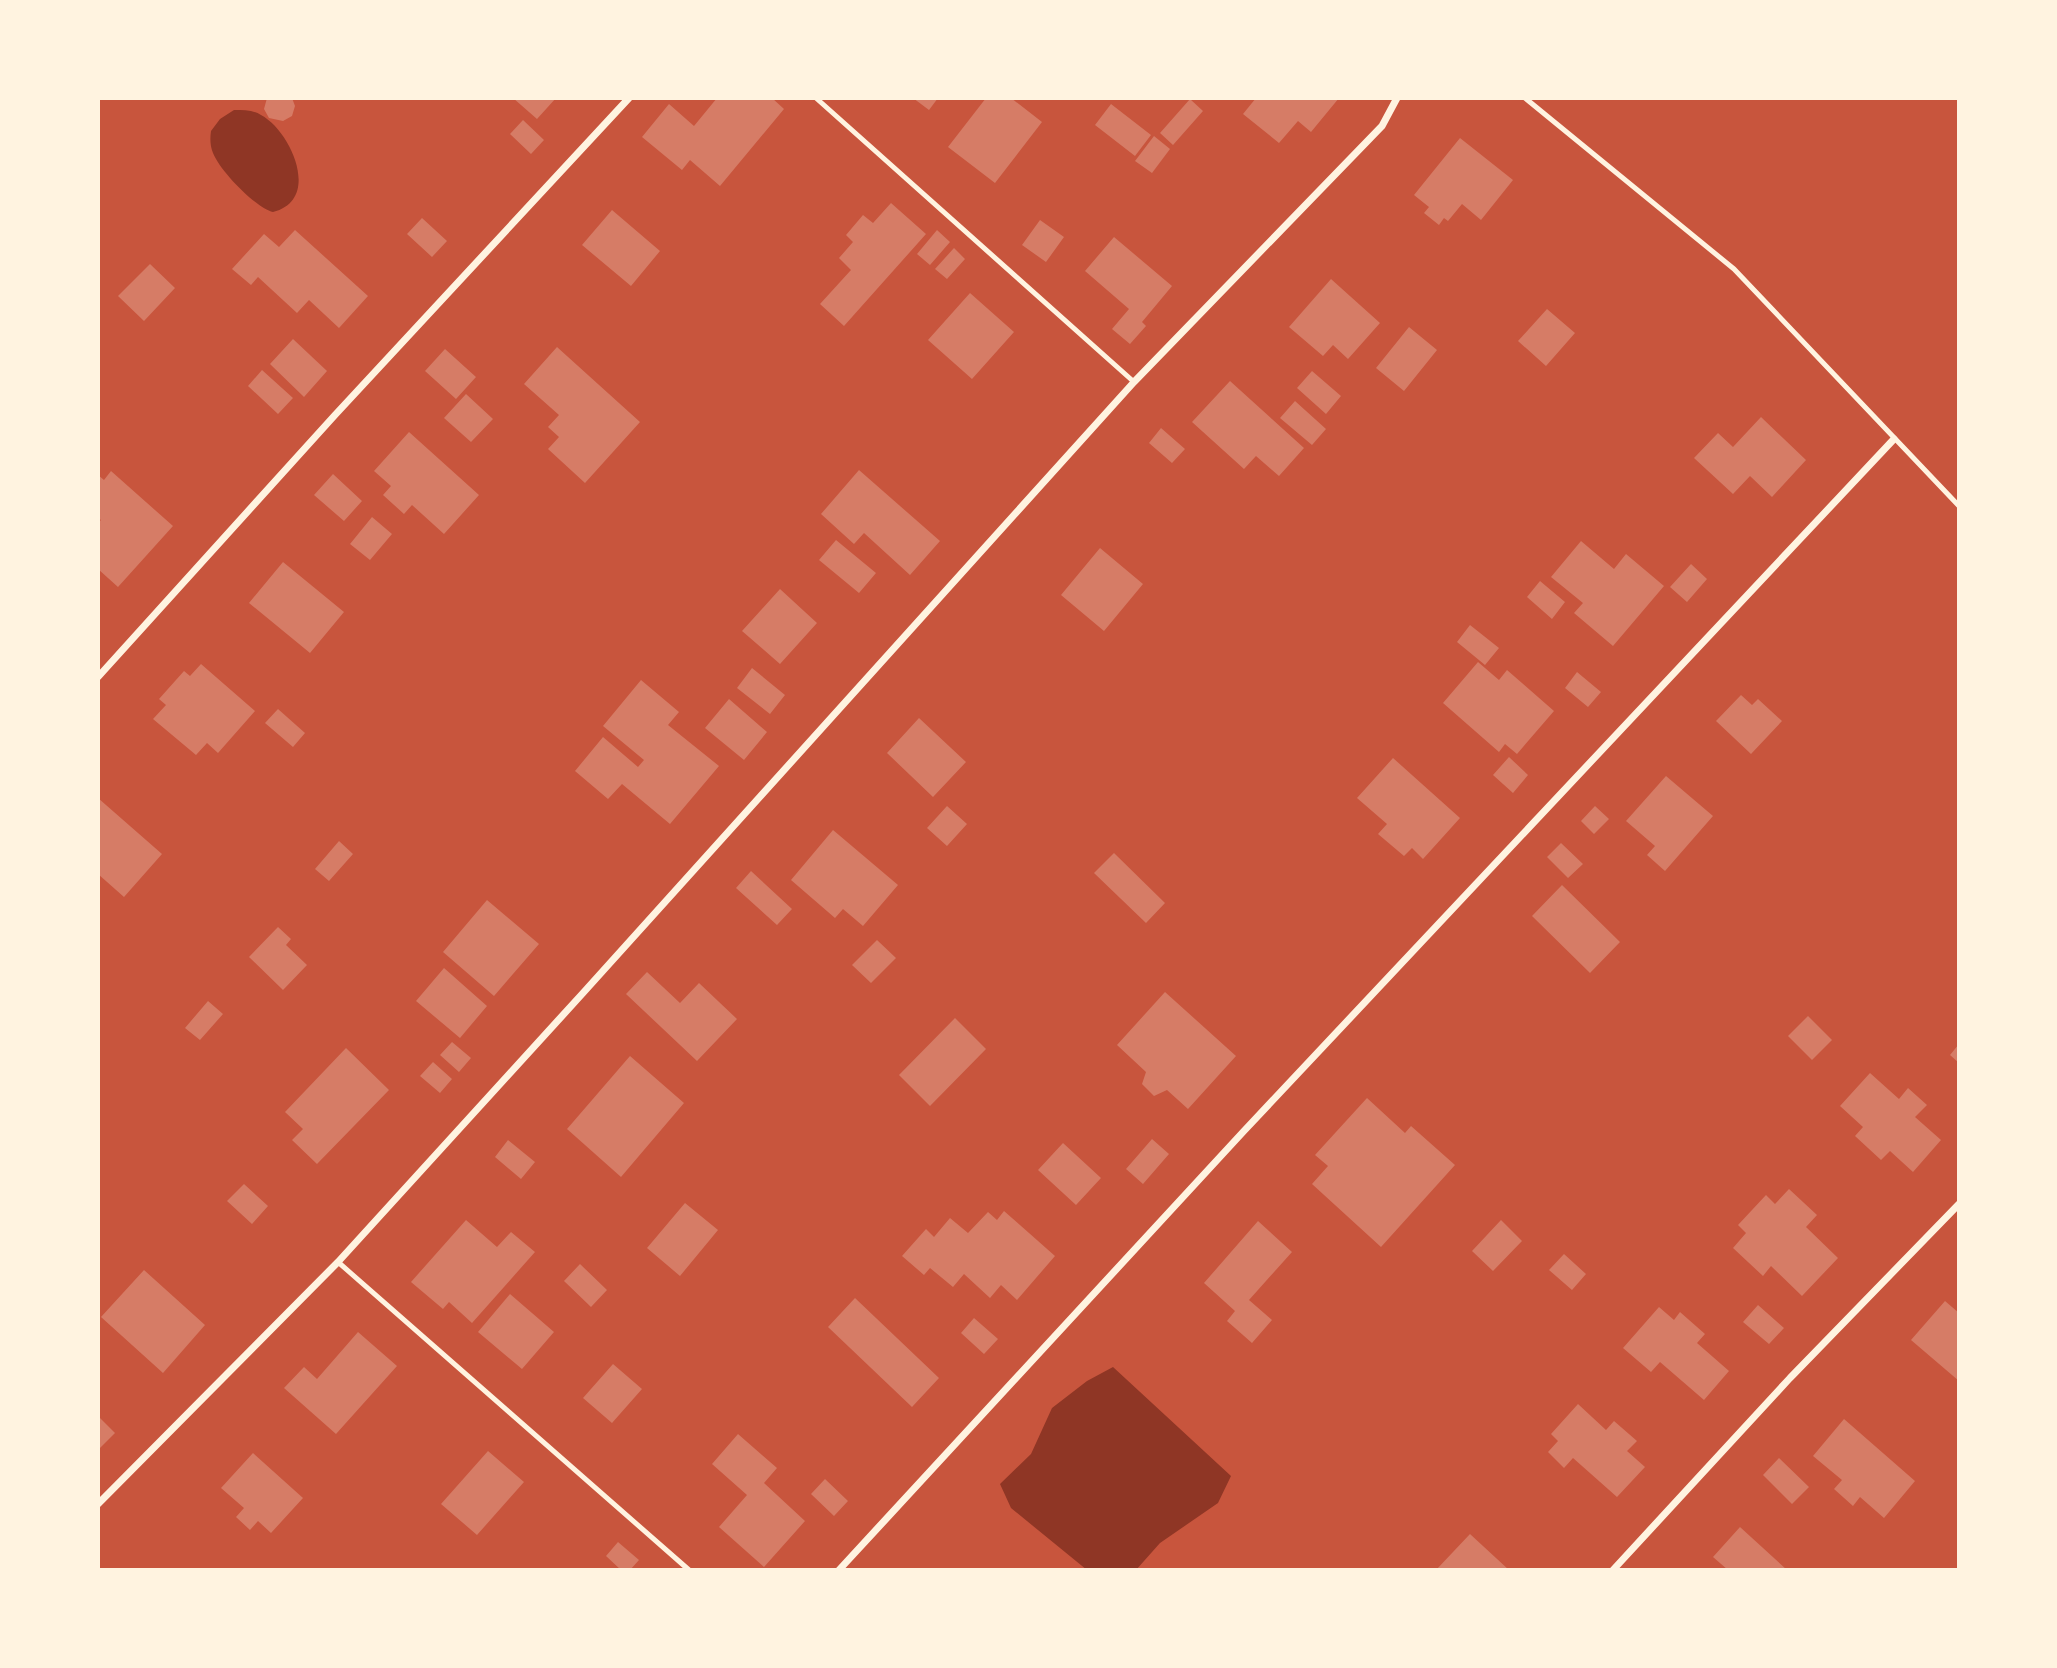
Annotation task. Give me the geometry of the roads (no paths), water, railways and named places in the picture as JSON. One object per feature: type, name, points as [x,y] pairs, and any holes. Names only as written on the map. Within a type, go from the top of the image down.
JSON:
[{"type":"street","points":[[98,677],[335,415],[629,98]]},
{"type":"street","points":[[98,1504],[338,1262],[1134,382],[1382,126],[1397,98]]},
{"type":"street","points":[[839,1570],[1253,1122],[1894,439]]},
{"type":"street","points":[[1613,1570],[1790,1378],[1959,1205]]},
{"type":"lane","points":[[816,98],[1134,382]]},
{"type":"lane","points":[[1525,98],[1734,269],[1959,506]]},
{"type":"lane","points":[[338,1262],[689,1570]]}]
